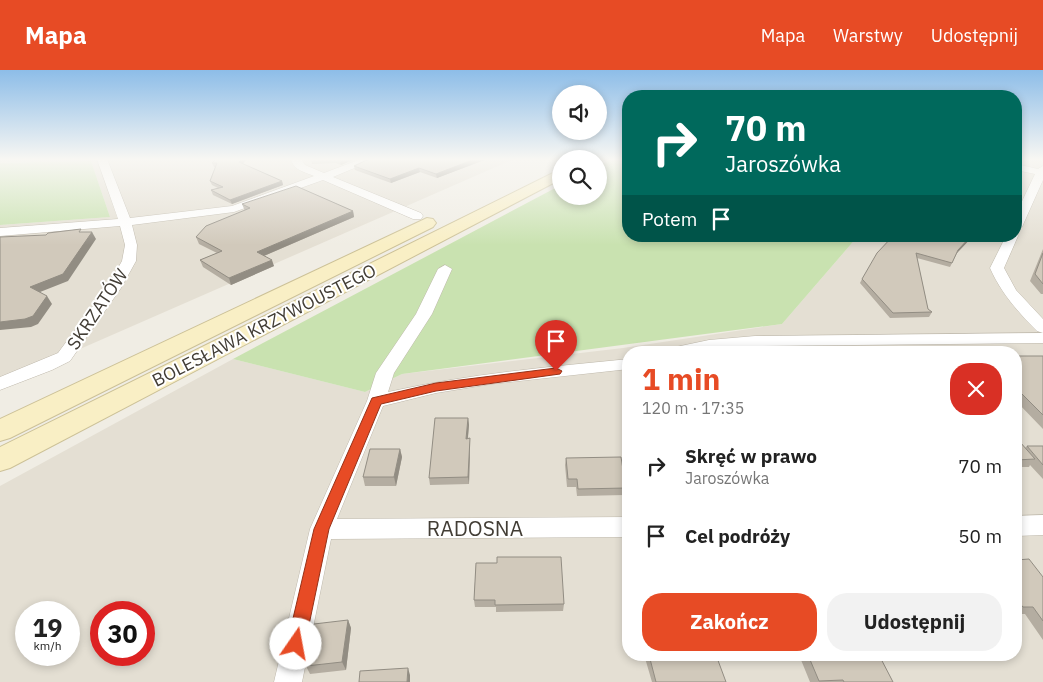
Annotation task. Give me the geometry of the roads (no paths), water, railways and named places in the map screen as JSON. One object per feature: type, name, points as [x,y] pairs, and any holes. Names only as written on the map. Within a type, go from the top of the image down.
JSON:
[{"type":"main road","name":"BOLESŁAWA KRZYWOUSTEGO","points":[[0,431],[518,188]]},
{"type":"main road","name":"BOLESŁAWA KRZYWOUSTEGO","points":[[0,460],[518,188]]},
{"type":"street","name":"SKRZATÓW","points":[[0,384],[64,357],[114,288],[129,261],[131,245],[112,188]]},
{"type":"street","points":[[0,232],[124,222],[234,209],[294,188]]},
{"type":"street","points":[[349,188],[418,216]]},
{"type":"street","points":[[1022,214],[1035,188]]},
{"type":"street","points":[[1009,242],[997,268],[1004,286],[1014,299],[1043,328]]},
{"type":"street","points":[[288,682],[321,529],[376,401],[385,373],[424,314],[445,269]]},
{"type":"street","points":[[704,346],[755,341],[1043,338]]},
{"type":"street","points":[[376,401],[436,387],[492,378],[622,365]]},
{"type":"street","points":[[1022,526],[1043,526]]},
{"type":"street","name":"RADOSNA","points":[[321,529],[622,527]]}]
